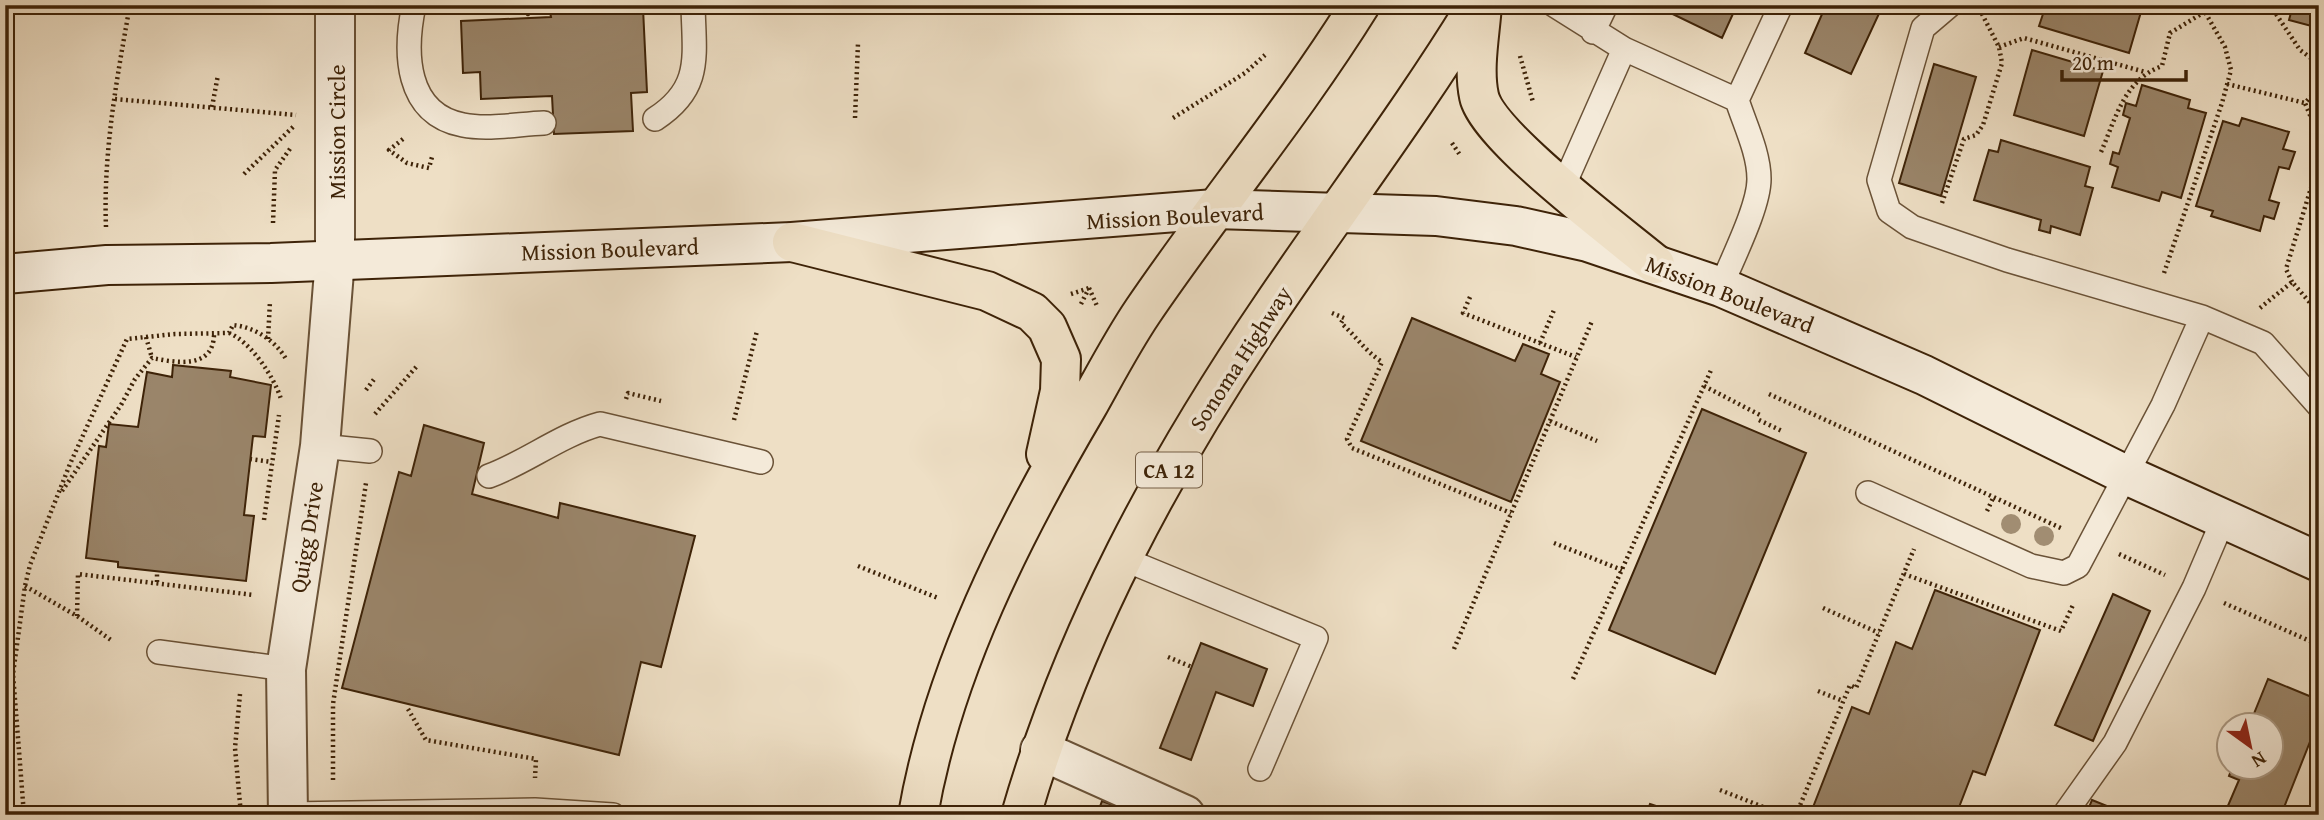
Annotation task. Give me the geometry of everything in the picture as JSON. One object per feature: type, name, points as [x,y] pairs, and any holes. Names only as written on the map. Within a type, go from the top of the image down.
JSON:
[{"type":"main road","name":"Mission Circle","points":[[335,5],[335,260]]},
{"type":"main road","points":[[918,815],[934,744],[980,614],[1036,495],[1141,313],[1285,116],[1360,5]]},
{"type":"main road","points":[[1479,5],[1479,99],[1514,147],[1655,264]]},
{"type":"main road","name":"Sonoma Highway","points":[[1021,815],[1040,750],[1084,634],[1121,558],[1185,442],[1479,5]]},
{"type":"main road","name":"Mission Boulevard","points":[[5,274],[94,267],[792,242],[1216,209],[1436,216],[1516,226],[1588,242],[1721,287],[1924,375],[2124,474],[2319,562]]},
{"type":"main road","points":[[792,242],[1004,296],[1040,320],[1057,345],[1061,373],[1060,391],[1036,495]]},
{"type":"main road","name":"Quigg Drive","points":[[288,814],[286,669],[320,446],[335,260]]},
{"type":"main road","points":[[1040,750],[1185,815]]},
{"type":"lane","points":[[414,5],[409,74],[433,112],[466,126],[544,123]]},
{"type":"lane","points":[[655,119],[673,107],[688,89],[694,73],[693,5]]},
{"type":"lane","points":[[1554,5],[1593,32],[1624,49],[1737,100]]},
{"type":"lane","points":[[1593,32],[1606,5]]},
{"type":"lane","points":[[1721,287],[1757,195],[1759,178],[1756,159],[1737,100],[1781,5]]},
{"type":"lane","points":[[1950,5],[1923,27],[1879,180],[1889,211],[1912,227],[2007,260],[2202,317],[2263,343],[2319,406]]},
{"type":"lane","points":[[1563,187],[1624,49]]},
{"type":"lane","points":[[1868,494],[2049,572],[2064,573],[2078,565],[2091,542],[2124,474],[2163,405],[2202,317]]},
{"type":"lane","points":[[489,476],[580,430],[600,424],[761,462]]},
{"type":"lane","points":[[320,446],[370,451]]},
{"type":"lane","points":[[2064,815],[2115,743],[2194,588],[2223,520]]},
{"type":"lane","points":[[1121,558],[1316,639],[1260,769]]},
{"type":"lane","points":[[159,652],[286,669]]},
{"type":"lane","points":[[288,814],[535,810],[612,815]]},
{"type":"path","points":[[94,267],[105,204],[115,99],[130,5]]},
{"type":"path","points":[[513,5],[530,16],[534,5]]},
{"type":"path","points":[[1939,211],[1964,139],[1976,135],[1983,125],[2002,63],[1999,47],[1975,5]]},
{"type":"path","points":[[2162,278],[2231,70],[2225,47],[2200,5]]},
{"type":"path","points":[[2101,152],[2131,85],[2145,72],[2162,66],[2170,33],[2216,5]]},
{"type":"path","points":[[2270,5],[2300,50],[2319,64]]},
{"type":"path","points":[[1999,47],[2024,38],[2145,72]]},
{"type":"path","points":[[855,118],[858,43]]},
{"type":"path","points":[[1518,46],[1534,106]]},
{"type":"path","points":[[1173,118],[1245,72],[1265,55]]},
{"type":"path","points":[[212,107],[218,75]]},
{"type":"path","points":[[2227,84],[2305,103]]},
{"type":"path","points":[[2305,103],[2319,87]]},
{"type":"path","points":[[115,99],[297,115],[336,112]]},
{"type":"path","points":[[2305,103],[2319,137]]},
{"type":"path","points":[[296,134],[297,115]]},
{"type":"path","points":[[244,174],[297,123]]},
{"type":"path","points":[[403,139],[389,150],[396,157],[429,168],[432,157]]},
{"type":"path","points":[[275,170],[285,161],[293,143]]},
{"type":"path","points":[[1452,143],[1460,155]]},
{"type":"path","points":[[2319,162],[2286,269],[2292,282],[2319,313]]},
{"type":"path","points":[[2255,310],[2292,282]]},
{"type":"path","points":[[1076,314],[1089,288],[1100,314]]},
{"type":"path","points":[[1470,297],[1463,313],[1577,357]]},
{"type":"path","points":[[1540,343],[1554,310]]},
{"type":"path","points":[[1332,313],[1344,318],[1341,323],[1357,337],[1366,351],[1382,362],[1347,439],[1352,448],[1511,513]]},
{"type":"path","points":[[1454,649],[1592,321]]},
{"type":"path","points":[[229,333],[233,325],[244,326],[280,349]]},
{"type":"path","points":[[721,417],[734,421],[757,331]]},
{"type":"path","points":[[24,815],[13,674],[25,586],[30,565],[70,464],[127,339],[229,333],[239,337],[276,384],[281,399]]},
{"type":"path","points":[[152,358],[172,362],[201,359],[211,351],[214,335]]},
{"type":"path","points":[[146,337],[152,358]]},
{"type":"path","points":[[57,500],[121,405],[135,379],[152,358]]},
{"type":"path","points":[[333,780],[333,704],[375,414],[417,366]]},
{"type":"path","points":[[1573,679],[1712,368]]},
{"type":"path","points":[[363,401],[375,378]]},
{"type":"path","points":[[1704,386],[1782,431]]},
{"type":"path","points":[[620,429],[628,393],[668,403]]},
{"type":"path","points":[[1769,394],[2319,645]]},
{"type":"path","points":[[368,413],[375,414]]},
{"type":"path","points":[[1550,421],[1597,441]]},
{"type":"path","points":[[250,459],[272,461]]},
{"type":"path","points":[[1796,815],[1850,685],[1856,688],[1917,542]]},
{"type":"path","points":[[1554,543],[1622,570]]},
{"type":"path","points":[[858,566],[938,598]]},
{"type":"path","points":[[157,570],[157,582]]},
{"type":"path","points":[[76,616],[78,574],[254,593],[253,604]]},
{"type":"path","points":[[1904,574],[2060,631],[2072,606]]},
{"type":"path","points":[[25,586],[110,640]]},
{"type":"path","points":[[1823,608],[1879,633]]},
{"type":"path","points":[[1168,657],[1192,667]]},
{"type":"path","points":[[241,815],[235,748],[243,664]]},
{"type":"path","points":[[1818,691],[1843,701]]},
{"type":"path","points":[[408,709],[426,740],[536,759],[535,810]]},
{"type":"path","points":[[1720,790],[1784,815]]},
{"type":"building","points":[[1654,5],[1737,5],[1722,38]]},
{"type":"building","points":[[1826,5],[1883,5],[1851,74],[1805,53]]},
{"type":"building","points":[[2038,5],[2143,5],[2129,53],[2039,26],[2044,11],[2037,9]]},
{"type":"building","points":[[2293,5],[2319,5],[2319,28],[2289,20]]},
{"type":"building","points":[[643,8],[647,92],[631,93],[633,131],[554,134],[552,96],[481,99],[480,72],[463,73],[461,21],[551,17],[550,12]]},
{"type":"building","points":[[2032,50],[2103,71],[2084,136],[2014,115]]},
{"type":"building","points":[[1934,64],[1976,77],[1941,196],[1899,183]]},
{"type":"building","points":[[2142,85],[2190,100],[2188,108],[2206,113],[2181,198],[2162,192],[2159,201],[2112,187],[2118,167],[2110,164],[2113,152],[2119,154],[2130,118],[2123,115],[2126,103],[2136,106]]},
{"type":"building","points":[[2242,118],[2289,132],[2283,149],[2295,152],[2289,169],[2279,167],[2269,200],[2279,203],[2274,219],[2264,216],[2260,231],[2211,216],[2213,211],[2196,206],[2223,121],[2239,126]]},
{"type":"building","points":[[2001,140],[2090,167],[2085,186],[2093,188],[2080,235],[2051,226],[2050,233],[2039,230],[2041,220],[1974,200],[1989,150],[1998,152]]},
{"type":"building","points":[[1412,318],[1515,361],[1523,344],[1549,354],[1541,374],[1560,382],[1511,502],[1361,441]]},
{"type":"building","points":[[173,365],[231,371],[230,377],[271,385],[265,437],[253,436],[244,515],[254,516],[246,581],[118,567],[118,562],[86,558],[99,446],[106,447],[109,424],[138,427],[147,372],[172,377]]},
{"type":"building","points":[[1702,409],[1806,453],[1715,674],[1609,630]]},
{"type":"building","points":[[424,425],[484,443],[472,494],[558,518],[560,503],[695,536],[661,667],[641,662],[619,755],[342,688],[399,472],[411,476]]},
{"type":"building","points":[[1935,590],[2040,630],[1985,775],[1973,771],[1956,815],[1810,815],[1852,707],[1869,714],[1896,642],[1912,649]]},
{"type":"building","points":[[2113,594],[2150,611],[2093,741],[2055,725]]},
{"type":"building","points":[[1201,643],[1267,669],[1253,706],[1216,692],[1191,760],[1160,748]]},
{"type":"building","points":[[2268,679],[2319,700],[2319,719],[2281,815],[2224,815],[2238,782],[2286,782],[2286,712],[2255,712]]},
{"type":"building","points":[[2092,800],[2127,814],[2086,815]]},
{"type":"building","points":[[1102,801],[1129,811],[1127,815],[1097,815]]},
{"type":"building","points":[[1650,804],[1683,815],[1646,815]]}]
